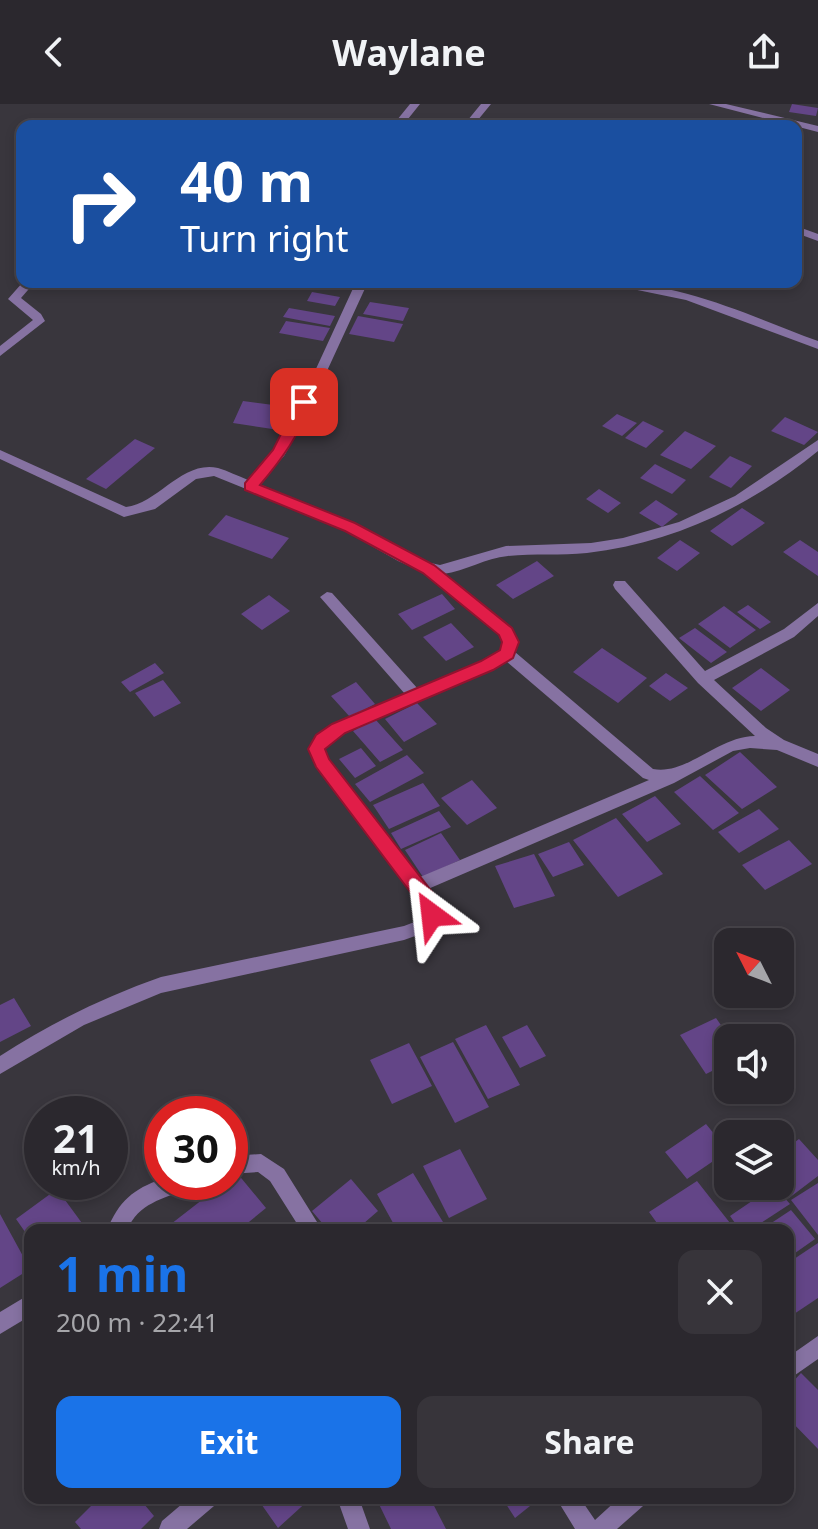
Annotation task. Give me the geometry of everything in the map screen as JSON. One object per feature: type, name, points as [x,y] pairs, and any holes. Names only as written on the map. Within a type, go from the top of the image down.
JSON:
[{"type":"street","points":[[401,120],[415,104]]},
{"type":"street","points":[[473,120],[486,104]]},
{"type":"street","points":[[714,104],[781,120]]},
{"type":"street","points":[[0,352],[39,321],[37,316],[14,299],[24,288]]},
{"type":"street","points":[[250,486],[279,453],[297,423],[359,288]]},
{"type":"street","points":[[643,288],[689,297],[818,345]]},
{"type":"street","points":[[428,569],[446,569],[502,552],[588,548],[682,528],[713,515],[772,479],[818,444]]},
{"type":"street","points":[[0,454],[124,512],[151,507],[202,470],[215,472],[350,527],[428,569],[506,632],[511,642],[507,654],[487,666],[338,729],[322,740],[317,749],[322,762],[429,902],[432,915],[423,926],[404,933],[161,985],[124,997],[56,1030],[0,1066]]},
{"type":"street","points":[[620,585],[703,679],[779,744],[817,760]]},
{"type":"street","points":[[327,597],[415,696]]},
{"type":"street","points":[[703,679],[789,633],[818,608]]},
{"type":"street","points":[[507,654],[649,774],[660,778],[673,777]]},
{"type":"street","points":[[417,886],[673,777],[740,743],[779,744]]},
{"type":"street","points":[[248,1164],[261,1163],[277,1175],[308,1224]]},
{"type":"street","points":[[119,1224],[122,1215],[137,1198],[144,1195]]},
{"type":"street","points":[[0,1324],[24,1308]]},
{"type":"street","points":[[794,1365],[818,1346]]},
{"type":"street","points":[[170,1529],[199,1504]]},
{"type":"street","points":[[350,1504],[359,1529]]},
{"type":"street","points":[[571,1504],[588,1529]]},
{"type":"street","points":[[601,1529],[628,1504]]},
{"type":"building","points":[[792,104],[818,108],[816,116],[789,112]]},
{"type":"building","points":[[312,292],[340,297],[335,306],[307,301]]},
{"type":"building","points":[[370,302],[409,308],[403,321],[363,314]]},
{"type":"building","points":[[289,308],[335,316],[330,326],[283,317]]},
{"type":"building","points":[[358,316],[403,324],[394,342],[349,334]]},
{"type":"building","points":[[286,321],[330,328],[323,341],[279,333]]},
{"type":"building","points":[[243,401],[289,407],[279,430],[233,423]]},
{"type":"building","points":[[617,414],[637,423],[622,436],[602,426]]},
{"type":"building","points":[[785,417],[818,432],[804,445],[771,431]]},
{"type":"building","points":[[643,421],[664,431],[646,448],[625,438]]},
{"type":"building","points":[[685,431],[716,446],[691,469],[660,455]]},
{"type":"building","points":[[135,439],[155,448],[106,489],[86,479]]},
{"type":"building","points":[[730,456],[752,466],[731,488],[709,477]]},
{"type":"building","points":[[655,464],[686,480],[672,494],[640,478]]},
{"type":"building","points":[[599,489],[621,503],[608,513],[586,499]]},
{"type":"building","points":[[656,500],[678,514],[662,527],[639,513]]},
{"type":"building","points":[[742,508],[765,523],[732,546],[710,531]]},
{"type":"building","points":[[226,515],[289,538],[272,559],[208,535]]},
{"type":"building","points":[[680,540],[700,553],[677,571],[657,558]]},
{"type":"building","points":[[800,540],[818,552],[818,576],[783,552]]},
{"type":"building","points":[[537,561],[554,576],[513,599],[496,585]]},
{"type":"building","points":[[442,594],[455,609],[412,630],[398,614]]},
{"type":"building","points":[[269,595],[290,611],[262,630],[241,614]]},
{"type":"building","points":[[748,605],[771,622],[760,629],[737,612]]},
{"type":"building","points":[[724,606],[756,630],[730,648],[698,624]]},
{"type":"building","points":[[451,623],[474,647],[446,661],[423,637]]},
{"type":"building","points":[[695,628],[727,652],[711,663],[679,638]]},
{"type":"building","points":[[602,648],[647,678],[618,703],[573,672]]},
{"type":"building","points":[[155,663],[164,673],[130,692],[121,682]]},
{"type":"building","points":[[761,668],[790,690],[761,711],[732,688]]},
{"type":"building","points":[[666,673],[688,688],[670,701],[649,686]]},
{"type":"building","points":[[163,680],[181,703],[154,717],[135,693]]},
{"type":"building","points":[[356,682],[375,704],[350,717],[331,696]]},
{"type":"building","points":[[417,703],[437,724],[404,742],[385,719]]},
{"type":"building","points":[[375,719],[403,750],[380,762],[353,731]]},
{"type":"building","points":[[361,748],[376,766],[355,778],[339,759]]},
{"type":"building","points":[[740,752],[777,787],[742,809],[705,775]]},
{"type":"building","points":[[407,755],[424,773],[370,802],[355,784]]},
{"type":"building","points":[[700,776],[739,813],[713,830],[674,792]]},
{"type":"building","points":[[472,780],[497,808],[467,825],[441,798]]},
{"type":"building","points":[[423,783],[440,806],[389,829],[373,805]]},
{"type":"building","points":[[655,796],[681,824],[647,842],[622,814]]},
{"type":"building","points":[[759,809],[779,829],[739,853],[718,832]]},
{"type":"building","points":[[439,811],[451,827],[401,849],[391,833]]},
{"type":"building","points":[[616,818],[663,874],[618,897],[573,840]]},
{"type":"building","points":[[441,833],[460,860],[423,877],[405,850]]},
{"type":"building","points":[[789,840],[812,864],[765,890],[742,865]]},
{"type":"building","points":[[569,842],[584,865],[553,877],[538,854]]},
{"type":"building","points":[[534,854],[555,896],[514,908],[495,866]]},
{"type":"building","points":[[14,998],[31,1026],[0,1042],[0,1005]]},
{"type":"building","points":[[716,1018],[720,1024],[714,1024],[714,1070],[706,1074],[680,1035]]},
{"type":"building","points":[[486,1025],[520,1085],[488,1099],[455,1039]]},
{"type":"building","points":[[527,1025],[546,1056],[520,1068],[502,1037]]},
{"type":"building","points":[[453,1042],[489,1107],[455,1123],[420,1057]]},
{"type":"building","points":[[409,1043],[432,1086],[392,1104],[370,1060]]},
{"type":"building","points":[[706,1124],[714,1134],[714,1161],[687,1179],[665,1152]]},
{"type":"building","points":[[799,1139],[818,1160],[818,1176],[794,1194],[794,1143]]},
{"type":"building","points":[[460,1149],[487,1199],[449,1218],[423,1166]]},
{"type":"building","points":[[413,1173],[443,1222],[394,1224],[377,1194]]},
{"type":"building","points":[[351,1179],[378,1211],[363,1224],[323,1224],[312,1211]]},
{"type":"building","points":[[697,1181],[730,1223],[658,1224],[649,1212]]},
{"type":"building","points":[[818,1183],[818,1235],[791,1200]]},
{"type":"building","points":[[248,1186],[266,1208],[246,1224],[171,1224],[202,1200],[248,1200]]},
{"type":"building","points":[[42,1200],[65,1200],[83,1224],[24,1224],[24,1230],[16,1219]]},
{"type":"building","points":[[753,1200],[786,1200],[790,1204],[759,1224],[736,1224],[730,1216]]},
{"type":"building","points":[[791,1210],[815,1239],[794,1254],[794,1224],[770,1224]]},
{"type":"building","points":[[0,1214],[24,1258],[24,1273],[0,1288]]},
{"type":"building","points":[[818,1243],[818,1298],[794,1314],[794,1259]]},
{"type":"building","points":[[801,1373],[818,1390],[818,1449],[794,1424],[794,1381]]},
{"type":"building","points":[[93,1504],[144,1504],[154,1516],[141,1529],[81,1529],[75,1522]]},
{"type":"building","points":[[261,1504],[304,1504],[278,1528]]},
{"type":"building","points":[[379,1504],[433,1504],[446,1529],[391,1529]]},
{"type":"building","points":[[506,1504],[532,1504],[515,1518]]},
{"type":"route","points":[[304,402],[297,423],[279,453],[250,486],[350,527],[428,569],[506,632],[511,642],[507,654],[487,666],[338,729],[322,740],[317,749],[322,762],[429,902],[432,915]]}]
